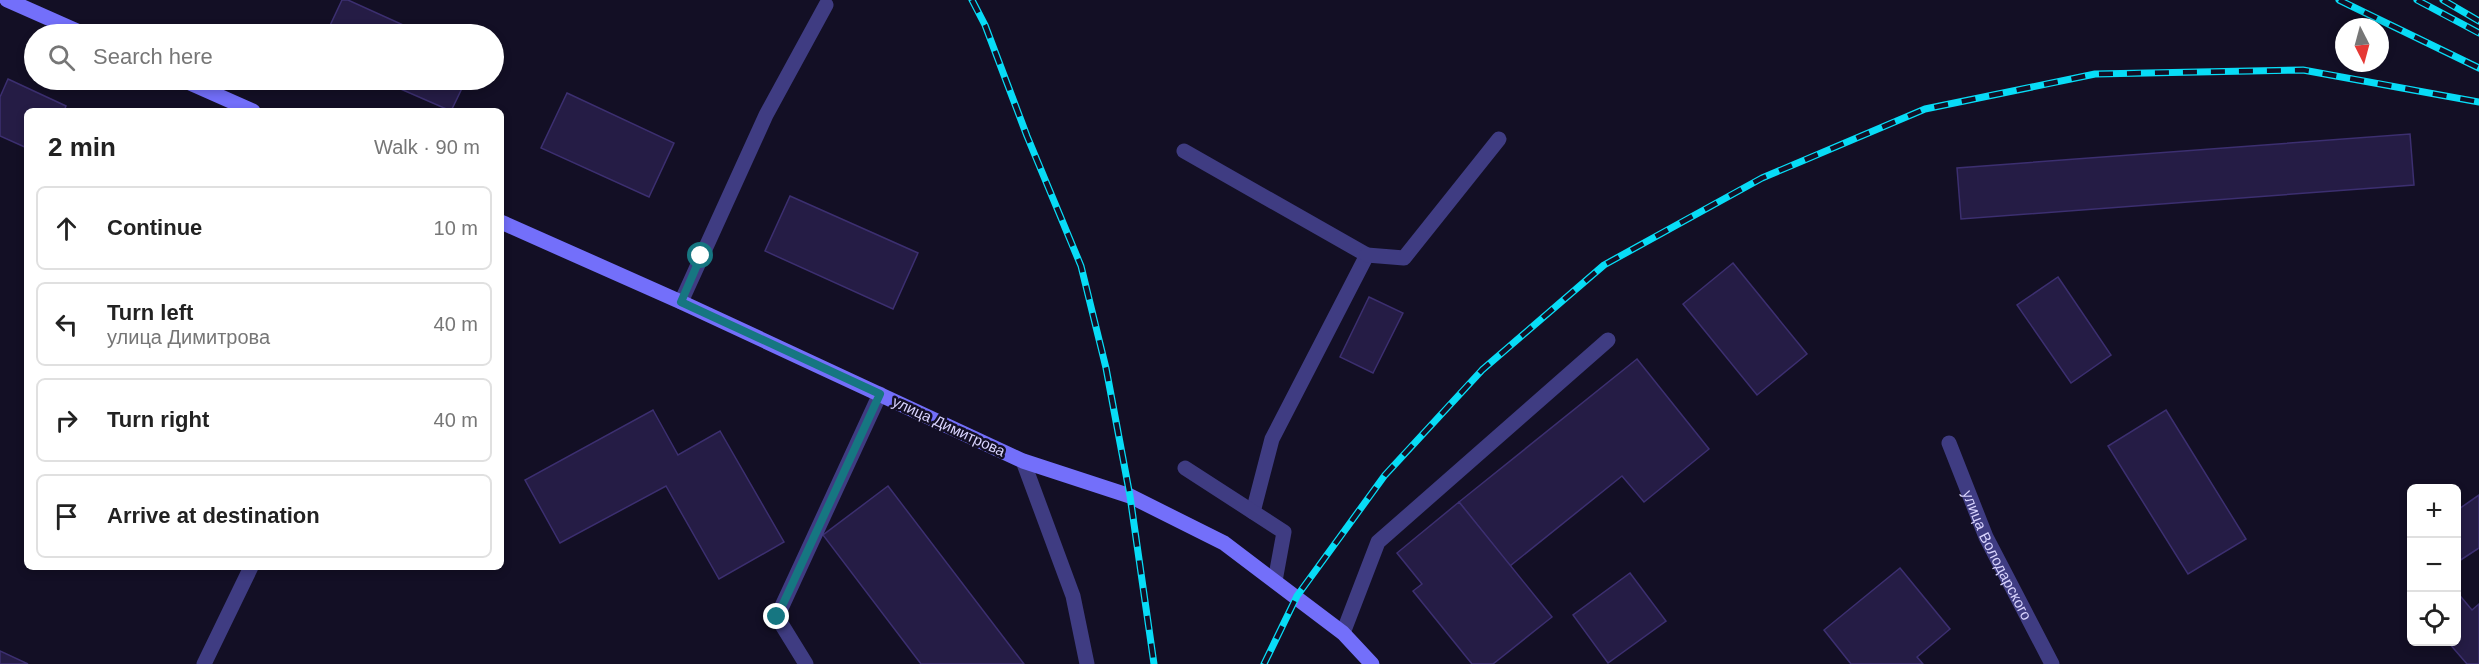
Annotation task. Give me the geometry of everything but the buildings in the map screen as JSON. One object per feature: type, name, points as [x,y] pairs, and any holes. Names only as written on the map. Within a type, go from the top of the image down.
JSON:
[{"type":"street","points":[[7,0],[61,24]]},
{"type":"street","points":[[681,302],[766,115],[826,5]]},
{"type":"street","points":[[206,90],[246,108]]},
{"type":"street","points":[[1184,151],[1367,255],[1404,258],[1499,139]]},
{"type":"street","name":"улица Димитрова","points":[[504,223],[681,302],[1023,461],[1130,496],[1224,543],[1343,633],[1372,664]]},
{"type":"street","points":[[1253,512],[1272,439],[1367,255]]},
{"type":"street","points":[[1343,633],[1378,542],[1608,340]]},
{"type":"street","points":[[806,664],[777,617],[880,394]]},
{"type":"street","name":"улица Володарского","points":[[1949,443],[1986,537],[2045,655],[2052,664]]},
{"type":"street","points":[[1023,461],[1073,596],[1087,664]]},
{"type":"street","points":[[1185,468],[1284,532],[1275,580]]},
{"type":"street","points":[[204,664],[249,570]]},
{"type":"railway","points":[[972,0],[985,25],[1027,136],[1081,266],[1106,368],[1130,496],[1154,664]]},
{"type":"railway","points":[[2339,0],[2479,68]]},
{"type":"railway","points":[[2417,0],[2479,33]]},
{"type":"railway","points":[[2443,0],[2479,21]]},
{"type":"railway","points":[[1264,664],[1297,596],[1385,475],[1482,370],[1604,265],[1762,178],[1925,109],[2095,74],[2303,70],[2479,102]]},
{"type":"route","points":[[701,256],[681,302],[880,394],[777,617]]}]
